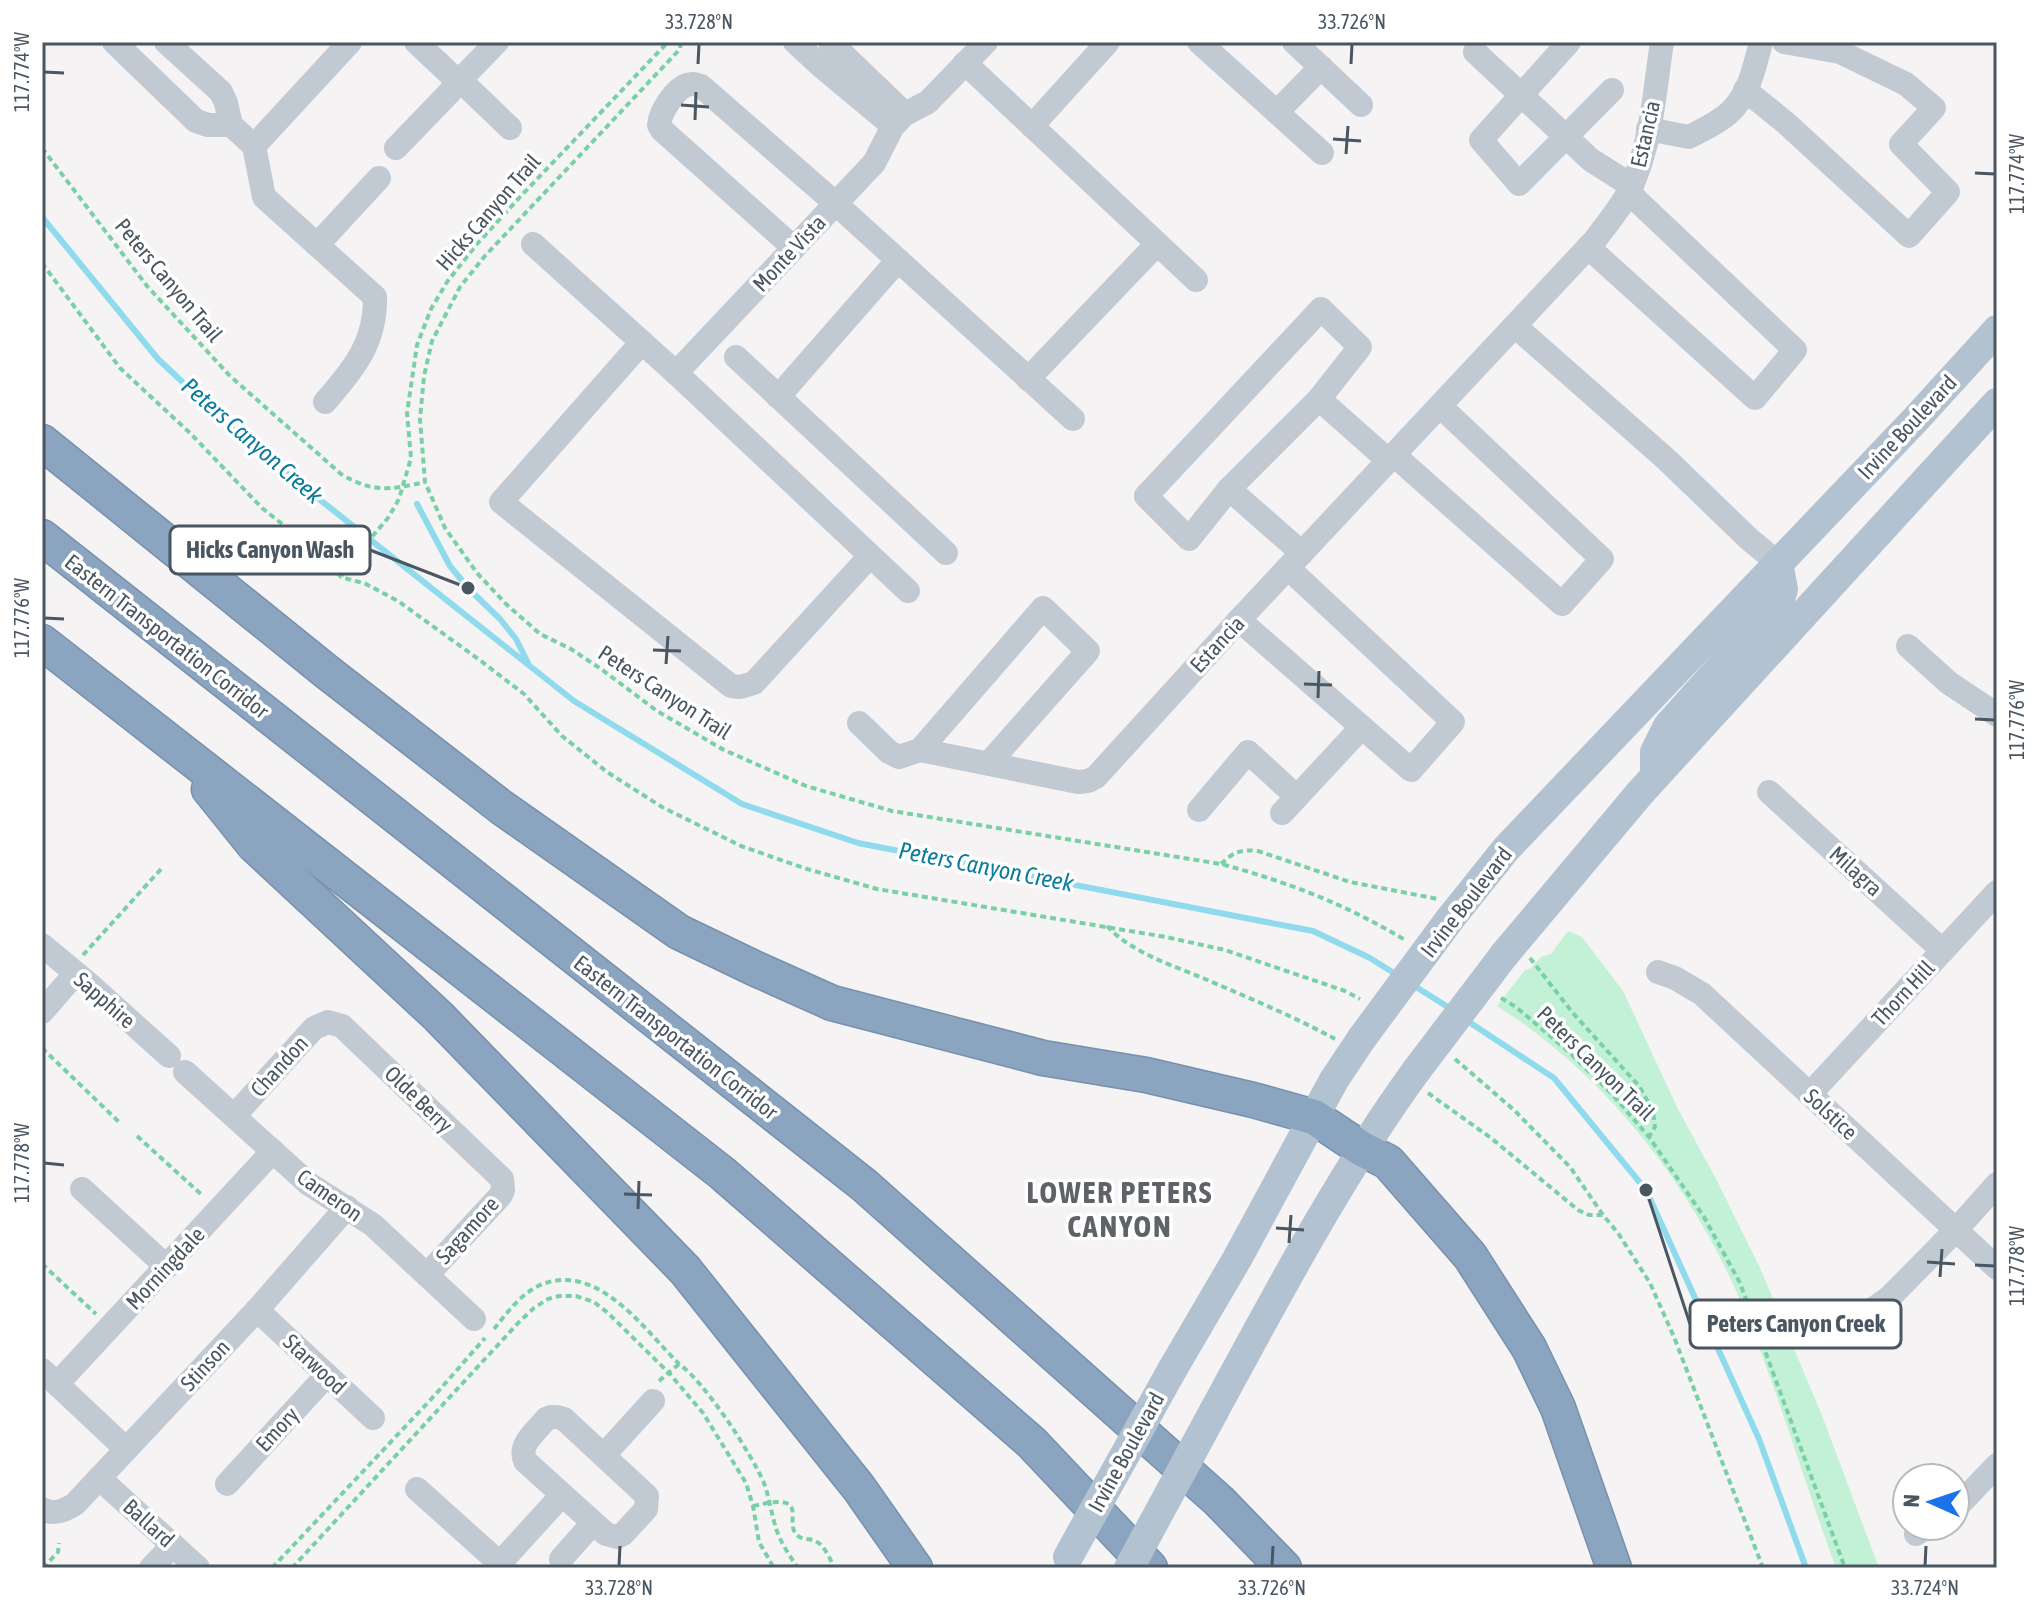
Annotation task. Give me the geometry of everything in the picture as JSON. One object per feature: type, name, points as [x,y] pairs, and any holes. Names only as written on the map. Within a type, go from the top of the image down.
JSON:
[{"type":"highway","points":[[42,442],[327,672],[501,807],[679,932],[832,1003],[1043,1058],[1146,1075],[1314,1117],[1362,1149],[1388,1162],[1470,1256],[1529,1348],[1558,1408],[1614,1568]]},
{"type":"highway","name":"Eastern Transportation Corridor","points":[[42,537],[864,1185],[1219,1501],[1284,1568]]},
{"type":"highway","points":[[42,642],[722,1173],[1032,1443],[1150,1568]]},
{"type":"highway","points":[[171,742],[254,845],[438,1016],[685,1270],[859,1488],[915,1568]]},
{"type":"main road","name":"Irvine Boulevard","points":[[1065,1562],[1237,1259],[1334,1080],[1453,914],[1506,849],[1997,330]]},
{"type":"main road","points":[[1129,1568],[1272,1304],[1362,1149],[1413,1076],[1508,950],[1655,777],[1997,403]]},
{"type":"main road","points":[[1655,777],[1655,752],[1668,726],[1779,602],[1783,589],[1778,563]]},
{"type":"street","points":[[114,42],[196,121],[208,125],[231,125]]},
{"type":"street","points":[[166,42],[221,92],[231,125],[254,146],[264,197],[375,297],[375,313],[368,342],[354,368],[325,402]]},
{"type":"street","points":[[254,146],[350,42]]},
{"type":"street","points":[[416,42],[510,128]]},
{"type":"street","points":[[396,148],[450,92],[458,78],[464,76],[497,42]]},
{"type":"street","points":[[795,42],[821,66],[899,120]]},
{"type":"street","points":[[830,42],[899,120]]},
{"type":"street","points":[[1032,126],[1108,42]]},
{"type":"street","points":[[1199,42],[1322,153]]},
{"type":"street","points":[[1294,42],[1361,105]]},
{"type":"street","points":[[1569,42],[1481,140],[1519,184],[1612,90]]},
{"type":"street","name":"Estancia","points":[[859,723],[889,752],[899,757],[920,750],[1078,782],[1096,777],[1588,247],[1630,189],[1641,162],[1662,42]]},
{"type":"street","points":[[1648,129],[1689,137],[1720,120],[1735,108],[1753,76],[1761,42]]},
{"type":"street","points":[[1745,90],[1786,123],[1909,236],[1948,192],[1901,144],[1934,108],[1906,84],[1840,52],[1784,42]]},
{"type":"street","points":[[972,50],[1032,126],[1196,280]]},
{"type":"street","name":"Monte Vista","points":[[676,373],[874,163],[899,120],[928,102],[972,50]]},
{"type":"street","points":[[1475,52],[1591,160],[1630,189],[1795,350],[1755,398],[1588,247]]},
{"type":"street","points":[[1277,112],[1321,67]]},
{"type":"street","points":[[794,248],[662,130],[659,125],[662,110],[683,86],[701,86],[1073,419]]},
{"type":"street","points":[[317,245],[379,178]]},
{"type":"street","points":[[533,244],[676,373],[908,591]]},
{"type":"street","points":[[1028,379],[1157,244]]},
{"type":"street","points":[[778,397],[898,260]]},
{"type":"street","points":[[1321,309],[1360,347],[1319,399],[1229,489],[1189,539],[1146,496],[1321,309]]},
{"type":"street","points":[[1515,326],[1778,563]]},
{"type":"street","points":[[642,342],[501,502],[731,686],[754,683],[870,556]]},
{"type":"street","points":[[736,357],[946,553]]},
{"type":"street","points":[[1319,399],[1562,604],[1602,559],[1440,406]]},
{"type":"street","points":[[1229,489],[1453,722],[1411,770],[1239,620]]},
{"type":"street","points":[[920,750],[1043,608],[1088,651],[989,763]]},
{"type":"street","points":[[1908,646],[1949,683],[1997,715]]},
{"type":"street","points":[[1199,810],[1248,752],[1290,805],[1362,727]]},
{"type":"street","name":"Milagra","points":[[1769,792],[1943,951]]},
{"type":"street","name":"Thorn Hill","points":[[1810,1094],[1997,892]]},
{"type":"street","name":"Sapphire","points":[[42,945],[77,966],[90,985],[177,1064]]},
{"type":"street","points":[[42,1012],[77,966]]},
{"type":"street","name":"Solstice","points":[[1658,972],[1702,994],[1997,1268]]},
{"type":"street","name":"Chandon","points":[[234,1116],[314,1028],[328,1022]]},
{"type":"street","name":"Olde Berry","points":[[328,1022],[342,1026],[498,1175],[503,1184]]},
{"type":"street","name":"Cameron","points":[[177,1064],[309,1184],[373,1225],[474,1319]]},
{"type":"street","name":"Morningdale","points":[[50,1377],[111,1327],[273,1151]]},
{"type":"street","name":"Sagamore","points":[[427,1275],[501,1195],[503,1184]]},
{"type":"street","points":[[1840,1327],[1862,1317],[1890,1297],[1997,1184]]},
{"type":"street","points":[[82,1189],[167,1267]]},
{"type":"street","name":"Stinson","points":[[48,1510],[65,1511],[75,1504],[257,1310],[347,1207]]},
{"type":"street","name":"Starwood","points":[[257,1310],[373,1418]]},
{"type":"street","name":"Emory","points":[[227,1484],[327,1375]]},
{"type":"street","points":[[50,1377],[126,1449]]},
{"type":"street","points":[[604,1455],[656,1391]]},
{"type":"street","points":[[557,1417],[564,1419],[604,1455],[647,1496],[648,1502],[646,1509],[617,1537],[606,1534],[593,1523],[522,1455],[524,1445],[546,1419],[557,1417]]},
{"type":"street","points":[[1971,1492],[1997,1465]]},
{"type":"street","name":"Ballard","points":[[99,1478],[198,1568]]},
{"type":"street","points":[[417,1489],[502,1566],[562,1495]]},
{"type":"street","points":[[561,1559],[593,1523]]},
{"type":"street","points":[[151,1568],[173,1545]]},
{"type":"path","name":"Hicks Canyon Trail","points":[[402,487],[411,458],[407,413],[417,345],[431,309],[447,282],[511,206],[668,42]]},
{"type":"path","name":"Peters Canyon Trail","points":[[42,148],[147,286],[230,376],[341,474],[358,485],[381,489],[425,482],[445,528],[477,573],[506,604],[540,634],[571,649],[657,711],[724,750],[806,786],[892,811],[1221,864],[1261,875],[1321,896],[1413,945]]},
{"type":"path","points":[[42,263],[120,368],[190,433],[262,508],[320,554],[341,577],[366,584],[398,601],[481,661],[524,694],[562,736],[607,772],[662,807],[741,846],[877,889],[1107,926],[1225,950],[1345,991],[1371,1005]]},
{"type":"path","points":[[341,577],[388,518],[402,487]]},
{"type":"path","points":[[1221,864],[1232,853],[1243,849],[1258,851],[1350,882],[1444,900],[1453,914]]},
{"type":"path","points":[[77,966],[162,868]]},
{"type":"path","points":[[1107,926],[1142,951],[1358,1044]]},
{"type":"path","name":"Peters Canyon Trail","points":[[1508,950],[1529,956],[1572,1012],[1639,1086],[1653,1111],[1655,1127],[1649,1137]]},
{"type":"path","name":"Peters Canyon Trail","points":[[1490,992],[1516,1007],[1612,1094],[1649,1137],[1704,1217],[1740,1283],[1845,1568]]},
{"type":"path","points":[[42,1048],[119,1122]]},
{"type":"path","points":[[1448,1054],[1514,1110],[1570,1167],[1650,1283],[1674,1337],[1763,1568]]},
{"type":"path","points":[[1413,1076],[1578,1210],[1589,1215],[1603,1215]]},
{"type":"path","points":[[137,1136],[219,1210]]},
{"type":"path","points":[[42,1264],[111,1327]]},
{"type":"path","points":[[656,1391],[679,1364]]},
{"type":"path","points":[[753,1506],[789,1504],[794,1513],[796,1533],[819,1544],[835,1568]]},
{"type":"path","points":[[43,1568],[58,1552],[59,1543]]},
{"type":"green space","points":[[1568,931],[1582,937],[1623,991],[1678,1109],[1761,1270],[1823,1418],[1879,1568],[1836,1568],[1744,1309],[1724,1264],[1673,1179],[1611,1101],[1537,1034],[1497,1006],[1525,970],[1541,957],[1551,954]]},
{"type":"waterway","name":"Peters Canyon Creek","points":[[42,217],[158,359],[242,438],[574,701],[742,804],[858,843],[1313,931],[1370,958],[1397,975]]},
{"type":"waterway","points":[[417,504],[450,566],[500,619],[516,639],[528,663]]},
{"type":"waterway","name":"Peters Canyon Creek","points":[[1413,985],[1451,1009]]},
{"type":"waterway","name":"Peters Canyon Creek","points":[[1466,1020],[1554,1078],[1646,1190],[1759,1439],[1806,1568]]},
{"type":"place","name":"Hicks Canyon Wash","points":[[468,588]]},
{"type":"place","name":"Peters Canyon Creek","points":[[1646,1190]]},
{"type":"district","name":"LOWER PETERS CANYON","points":[[1120,1210]]}]
